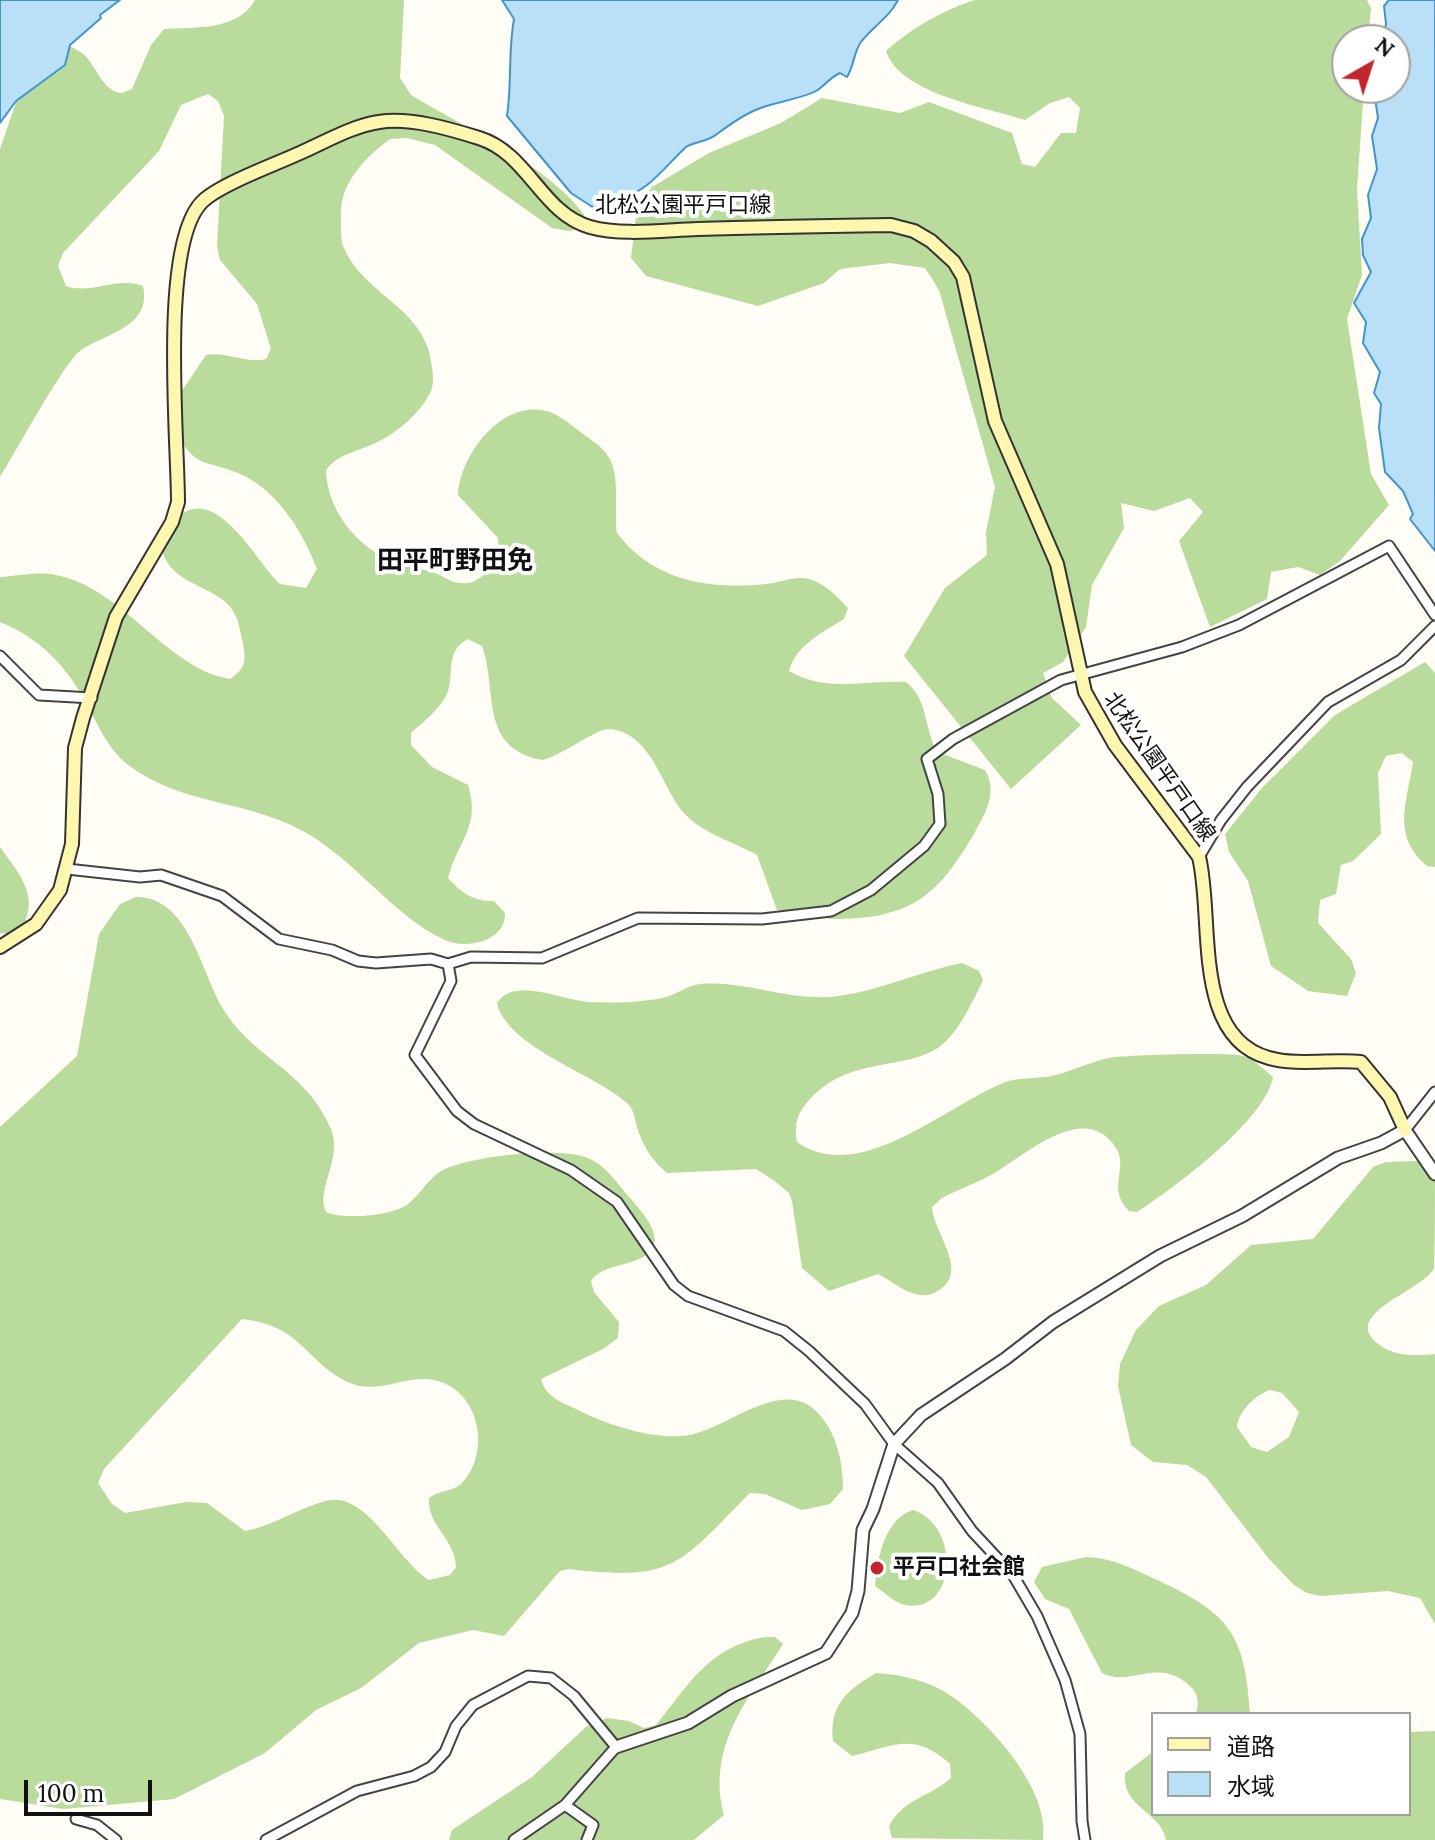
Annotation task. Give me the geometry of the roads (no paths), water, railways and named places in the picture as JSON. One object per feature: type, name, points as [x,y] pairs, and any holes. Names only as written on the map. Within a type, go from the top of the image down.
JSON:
[{"type":"main road","name":"北松公園平戸口線","points":[[0,947],[36,924],[60,890],[72,844],[75,748],[116,617],[172,522],[178,502],[175,339],[180,254],[186,226],[205,198],[301,153],[380,121],[430,126],[496,146],[513,157],[560,211],[590,227],[665,230],[891,225],[914,231],[931,241],[954,262],[970,295],[995,421],[1057,564],[1079,675],[1094,714],[1199,857],[1216,1007],[1232,1034],[1246,1047],[1272,1059],[1361,1062],[1390,1097],[1405,1130]]},
{"type":"street","points":[[67,869],[140,877],[161,875],[222,896],[279,939],[376,963],[431,959],[448,964],[471,957],[542,958],[638,918],[762,919],[845,906],[924,846],[940,824],[938,794],[927,759],[953,739],[1034,693],[1079,675],[1182,647],[1239,625],[1389,546],[1435,615]]},
{"type":"street","points":[[1199,857],[1221,820],[1247,787],[1328,702],[1401,660],[1435,626]]},
{"type":"street","points":[[0,656],[39,695],[92,698]]},
{"type":"street","points":[[448,964],[451,981],[415,1055],[457,1111],[480,1128],[598,1186],[617,1202],[635,1224],[674,1285],[696,1299],[784,1331],[865,1404],[894,1444],[938,1483],[972,1531],[1013,1575],[1037,1616],[1077,1714],[1085,1840]]},
{"type":"street","points":[[514,1840],[565,1805],[616,1747],[688,1723],[732,1696],[826,1653],[852,1613],[858,1591],[863,1530],[876,1502],[894,1444],[921,1415],[1095,1295],[1160,1256],[1242,1216],[1298,1179],[1405,1130],[1435,1092]]},
{"type":"street","points":[[1405,1130],[1435,1174]]},
{"type":"street","points":[[266,1840],[357,1791],[414,1776],[431,1767],[445,1752],[456,1726],[473,1705],[528,1676],[551,1678],[574,1696],[616,1747]]},
{"type":"street","points":[[565,1805],[593,1825],[587,1840]]},
{"type":"street","points":[[76,1819],[97,1825],[116,1840]]},
{"type":"water","points":[[0,0],[120,0],[70,45],[65,65],[16,101],[0,123]]},
{"type":"water","points":[[502,0],[898,0],[861,42],[847,77],[840,73],[811,94],[747,114],[713,137],[686,147],[652,181],[629,196],[621,208],[594,208],[571,193],[507,116],[514,19]]},
{"type":"water","points":[[1389,0],[1435,0],[1435,551],[1410,519],[1413,514],[1403,491],[1385,472],[1379,428],[1381,404],[1374,393],[1380,372],[1363,343],[1366,322],[1354,303],[1371,272],[1363,255],[1362,239],[1371,218],[1368,195],[1377,169],[1372,136],[1378,118],[1376,104],[1411,104],[1411,24],[1386,24],[1384,6]]},
{"type":"place","name":"平戸口社会館","points":[[877,1568]]},
{"type":"district","name":"田平町野田免","points":[[455,562]]}]
